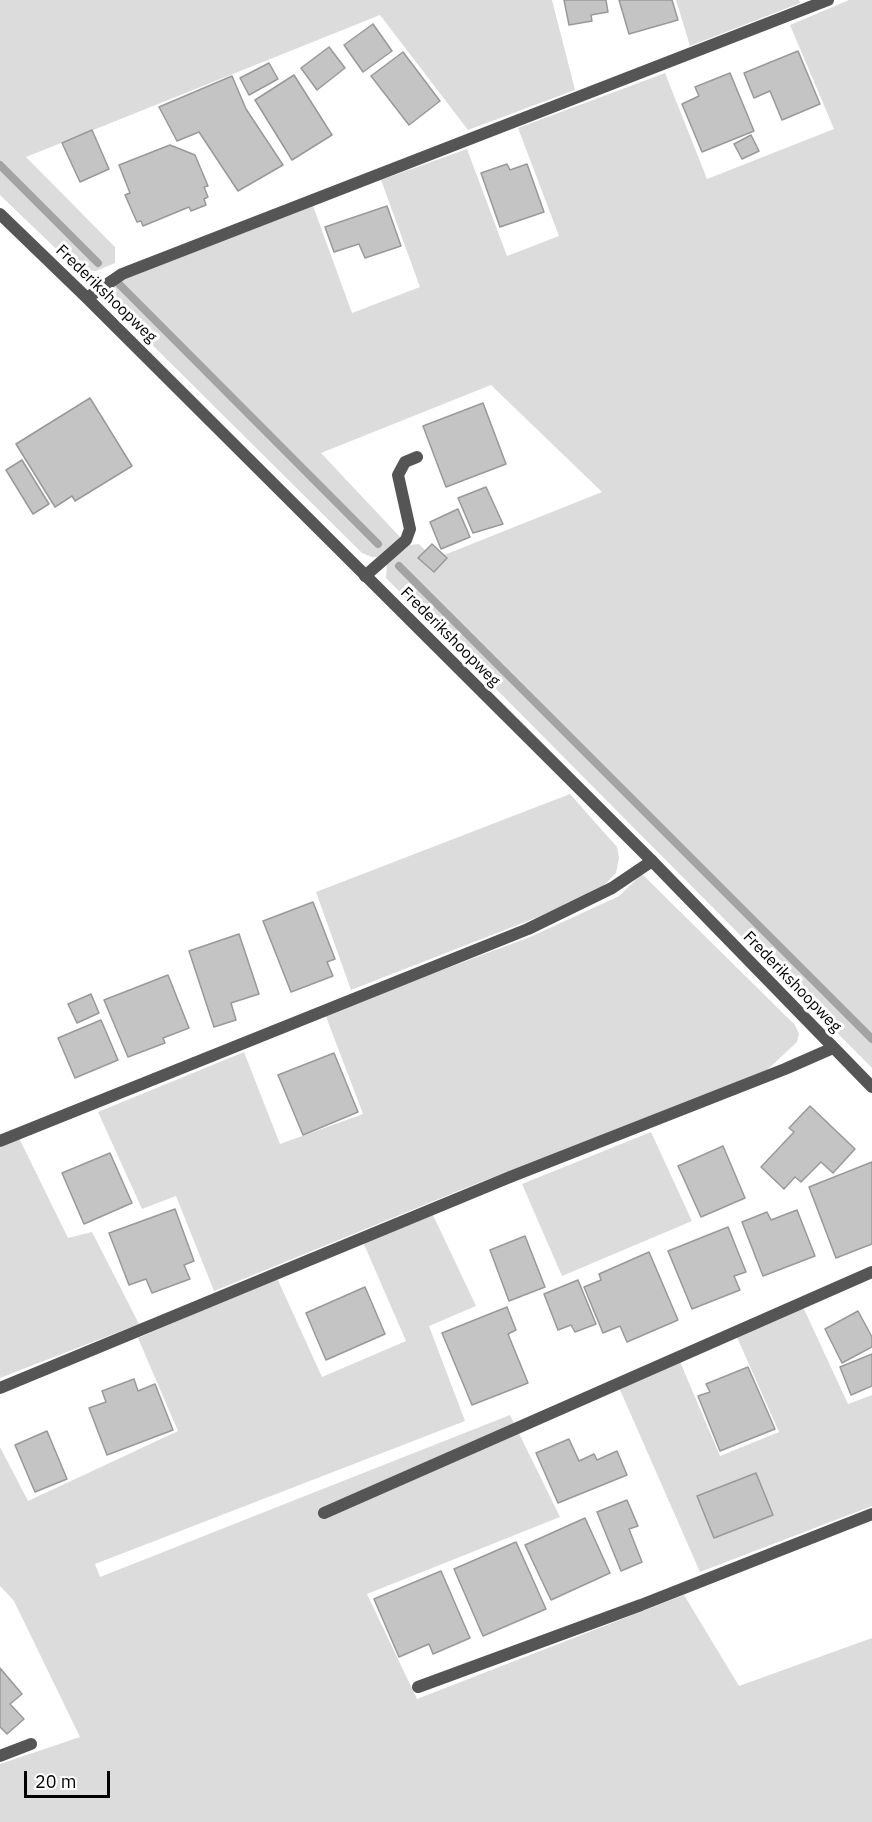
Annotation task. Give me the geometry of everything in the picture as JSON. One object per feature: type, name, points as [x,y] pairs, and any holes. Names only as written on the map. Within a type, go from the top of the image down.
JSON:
[{"type":"street","points":[[87,298],[133,269],[828,0]]},
{"type":"street","name":"Frederikshoopweg","points":[[0,214],[652,861],[872,1087]]},
{"type":"street","points":[[365,576],[406,540],[410,529],[398,475],[405,462],[417,457]]},
{"type":"street","points":[[0,1141],[528,928],[612,888],[652,861]]},
{"type":"street","points":[[0,1388],[499,1181],[833,1048]]},
{"type":"street","points":[[324,1513],[872,1272]]},
{"type":"street","points":[[418,1687],[640,1605],[872,1514]]},
{"type":"street","points":[[0,1756],[31,1744]]},
{"type":"shaded area","points":[[0,0],[552,0],[575,90],[468,130],[380,15],[26,157],[115,247],[115,263],[96,271],[77,269],[0,195]]},
{"type":"shaded area","points":[[676,0],[799,0],[800,3],[690,46]]},
{"type":"shaded area","points":[[849,0],[872,0],[872,1068],[386,578],[387,563],[410,545],[419,544],[434,559],[602,492],[491,385],[321,453],[400,537],[377,557],[372,557],[362,553],[112,305],[110,296],[111,284],[313,206],[352,313],[420,287],[381,180],[467,149],[507,256],[559,236],[518,128],[665,73],[707,179],[834,129],[790,25]]},
{"type":"shaded area","points":[[570,794],[617,847],[619,858],[616,873],[601,888],[538,917],[351,990],[316,892]]},
{"type":"shaded area","points":[[642,874],[795,1025],[799,1034],[797,1042],[767,1070],[463,1189],[214,1291],[176,1196],[142,1209],[98,1112],[244,1052],[280,1144],[363,1114],[325,1014],[530,937],[619,896]]},
{"type":"shaded area","points":[[651,1132],[692,1221],[562,1276],[522,1184]]},
{"type":"shaded area","points":[[19,1138],[68,1238],[92,1232],[139,1324],[0,1378],[0,1145]]},
{"type":"shaded area","points":[[433,1215],[476,1306],[429,1326],[465,1421],[95,1564],[100,1577],[510,1415],[560,1517],[367,1594],[417,1699],[684,1595],[739,1686],[872,1638],[872,1822],[0,1822],[0,1764],[80,1737],[14,1601],[0,1586],[0,1447],[28,1501],[178,1431],[138,1338],[277,1278],[322,1377],[406,1341],[363,1242]]},
{"type":"shaded area","points":[[803,1307],[848,1404],[872,1395],[872,1506],[700,1572],[617,1383],[678,1357],[720,1456],[779,1432],[736,1335]]},
{"type":"building","points":[[564,0],[606,0],[608,12],[591,15],[592,21],[569,25]]},
{"type":"building","points":[[619,0],[672,0],[678,20],[629,34]]},
{"type":"building","points":[[373,24],[392,51],[363,72],[344,45]]},
{"type":"building","points":[[329,47],[345,68],[317,90],[301,68]]},
{"type":"building","points":[[798,51],[820,104],[782,120],[770,91],[754,98],[744,73]]},
{"type":"building","points":[[403,52],[440,101],[409,125],[371,76]]},
{"type":"building","points":[[269,63],[278,79],[249,95],[240,78]]},
{"type":"building","points":[[730,73],[754,131],[702,152],[682,104],[699,96],[695,87]]},
{"type":"building","points":[[294,75],[332,135],[292,160],[255,100]]},
{"type":"building","points":[[232,76],[246,109],[283,165],[238,191],[199,132],[177,141],[159,107]]},
{"type":"building","points":[[92,130],[109,169],[80,182],[62,143]]},
{"type":"building","points":[[751,135],[759,151],[742,159],[734,144]]},
{"type":"building","points":[[170,145],[195,155],[208,186],[204,187],[208,197],[204,199],[206,205],[191,211],[189,207],[143,226],[141,221],[137,222],[125,195],[130,193],[119,165]]},
{"type":"building","points":[[507,164],[510,170],[527,164],[544,212],[500,227],[481,173]]},
{"type":"building","points":[[387,206],[401,246],[365,258],[359,244],[334,252],[325,227]]},
{"type":"building","points":[[90,398],[132,466],[75,501],[72,496],[55,507],[16,444]]},
{"type":"building","points":[[483,403],[506,464],[446,487],[423,426]]},
{"type":"building","points":[[22,460],[49,504],[33,514],[6,470]]},
{"type":"building","points":[[486,487],[503,524],[473,533],[458,498]]},
{"type":"building","points":[[458,509],[470,537],[441,549],[430,522]]},
{"type":"building","points":[[432,544],[447,558],[434,572],[418,558]]},
{"type":"building","points":[[313,902],[335,959],[327,962],[333,976],[291,992],[263,921]]},
{"type":"building","points":[[239,934],[259,994],[231,1003],[236,1020],[214,1027],[189,951]]},
{"type":"building","points":[[168,975],[189,1028],[163,1038],[165,1043],[128,1057],[104,1000]]},
{"type":"building","points":[[91,994],[99,1013],[77,1023],[68,1004]]},
{"type":"building","points":[[101,1020],[118,1060],[75,1078],[58,1038]]},
{"type":"building","points":[[334,1053],[358,1112],[303,1135],[278,1075]]},
{"type":"building","points":[[810,1106],[855,1149],[833,1173],[821,1162],[801,1182],[795,1177],[784,1189],[761,1167],[794,1132],[789,1128]]},
{"type":"building","points":[[723,1146],[745,1198],[701,1217],[678,1166]]},
{"type":"building","points":[[110,1153],[132,1203],[84,1224],[62,1173]]},
{"type":"building","points":[[872,1162],[872,1244],[836,1258],[809,1187]]},
{"type":"building","points":[[175,1209],[194,1261],[184,1265],[190,1279],[152,1293],[146,1279],[129,1285],[109,1233]]},
{"type":"building","points":[[797,1210],[815,1256],[763,1276],[742,1222],[767,1212],[771,1220]]},
{"type":"building","points":[[728,1227],[746,1272],[734,1276],[740,1290],[692,1309],[668,1251]]},
{"type":"building","points":[[525,1236],[545,1287],[509,1301],[490,1250]]},
{"type":"building","points":[[649,1252],[678,1320],[627,1342],[620,1326],[603,1333],[584,1287],[601,1280],[599,1274]]},
{"type":"building","points":[[578,1280],[596,1324],[575,1332],[571,1325],[558,1330],[544,1294]]},
{"type":"building","points":[[365,1287],[385,1334],[326,1360],[306,1313]]},
{"type":"building","points":[[507,1307],[516,1330],[508,1334],[528,1383],[472,1405],[442,1333]]},
{"type":"building","points":[[858,1311],[872,1337],[872,1347],[842,1363],[825,1329]]},
{"type":"building","points":[[872,1354],[872,1386],[851,1395],[840,1367]]},
{"type":"building","points":[[748,1367],[775,1429],[720,1451],[698,1396],[710,1392],[706,1384]]},
{"type":"building","points":[[134,1379],[138,1391],[155,1384],[173,1430],[107,1455],[89,1408],[106,1402],[102,1391]]},
{"type":"building","points":[[47,1431],[67,1479],[35,1492],[15,1445]]},
{"type":"building","points":[[569,1439],[579,1461],[594,1454],[597,1460],[617,1451],[627,1475],[558,1503],[536,1453]]},
{"type":"building","points":[[756,1473],[773,1515],[714,1538],[697,1496]]},
{"type":"building","points":[[627,1500],[638,1526],[629,1529],[642,1562],[621,1571],[597,1512]]},
{"type":"building","points":[[585,1518],[610,1573],[551,1600],[525,1545]]},
{"type":"building","points":[[516,1542],[546,1609],[483,1636],[454,1569]]},
{"type":"building","points":[[441,1571],[470,1638],[433,1654],[429,1644],[399,1657],[374,1599]]},
{"type":"building","points":[[0,1668],[22,1694],[10,1704],[24,1719],[7,1734],[0,1727]]},
{"type":"waterway","points":[[0,165],[98,263]]},
{"type":"waterway","points":[[120,285],[378,544]]},
{"type":"waterway","points":[[399,566],[872,1039]]}]
